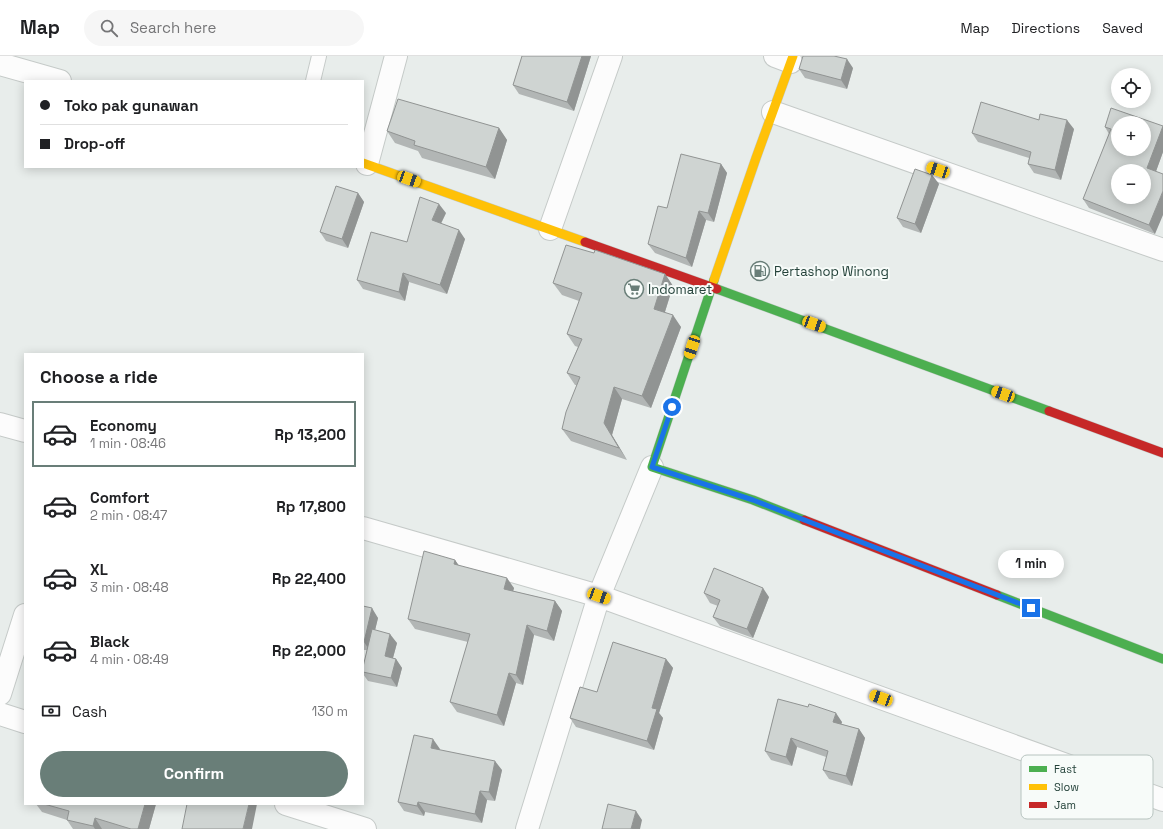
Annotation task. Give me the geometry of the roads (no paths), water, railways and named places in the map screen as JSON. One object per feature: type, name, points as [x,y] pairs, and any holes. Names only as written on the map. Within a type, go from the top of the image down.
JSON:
[{"type":"street","points":[[396,56],[365,164],[712,287],[1163,453]]},
{"type":"street","points":[[550,229],[611,56]]},
{"type":"street","points":[[527,829],[599,596],[652,467],[712,287],[773,112],[786,58]]},
{"type":"street","points":[[0,64],[56,80]]},
{"type":"street","points":[[773,112],[1163,250]]},
{"type":"street","points":[[0,424],[24,431]]},
{"type":"street","points":[[652,467],[753,500],[1163,659]]},
{"type":"street","points":[[364,528],[599,596],[1039,755]]},
{"type":"street","points":[[0,694],[24,618]]},
{"type":"street","points":[[0,714],[24,722]]},
{"type":"street","points":[[1153,796],[1163,800]]},
{"type":"street","points":[[289,805],[365,829]]},
{"type":"lane","points":[[313,80],[319,56]]},
{"type":"place","name":"Pertashop Winong","points":[[760,271]]},
{"type":"place","name":"Indomaret","points":[[634,289]]}]
